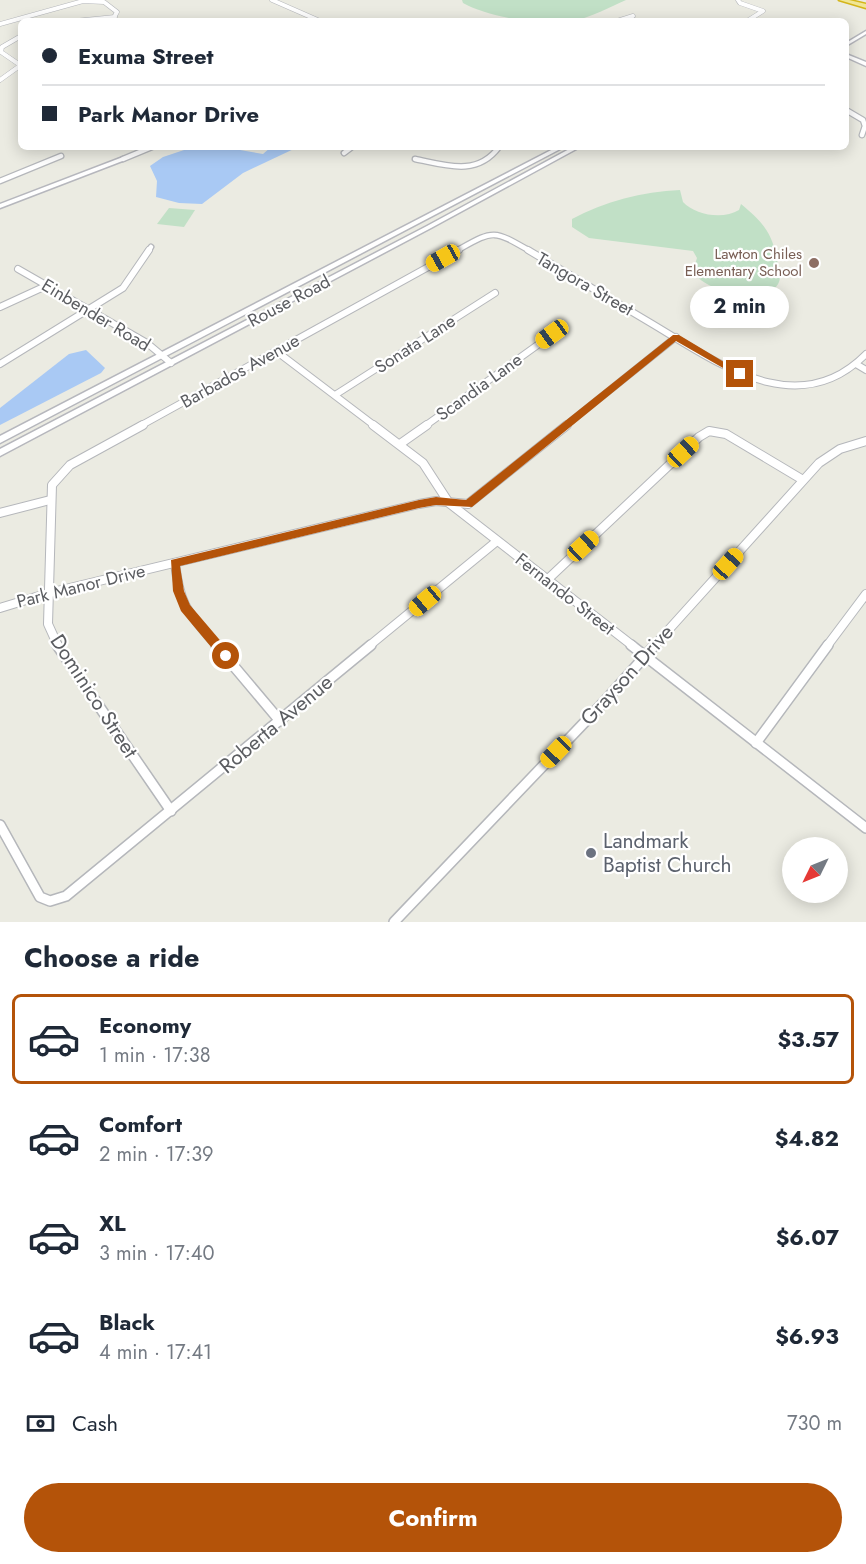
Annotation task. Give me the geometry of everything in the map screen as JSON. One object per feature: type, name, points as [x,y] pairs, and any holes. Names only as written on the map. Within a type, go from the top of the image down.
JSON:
[{"type":"highway","points":[[842,0],[866,6]]},
{"type":"highway","points":[[861,0],[866,2]]},
{"type":"street","points":[[22,18],[83,1],[97,0],[114,8],[117,12],[115,17],[88,18]]},
{"type":"street","points":[[272,0],[313,18]]},
{"type":"street","points":[[738,0],[740,3],[763,11],[752,18]]},
{"type":"street","points":[[627,18],[633,16]]},
{"type":"street","points":[[0,24],[18,19]]},
{"type":"street","points":[[849,43],[866,32]]},
{"type":"street","points":[[18,37],[2,46],[1,52],[18,64]]},
{"type":"street","points":[[849,51],[866,40]]},
{"type":"street","points":[[849,55],[866,64]]},
{"type":"street","points":[[0,80],[18,66]]},
{"type":"street","points":[[849,112],[863,120],[865,126],[862,135]]},
{"type":"street","points":[[0,206],[145,150]]},
{"type":"street","points":[[344,153],[348,150]]},
{"type":"street","points":[[415,159],[455,170],[494,154],[497,150]]},
{"type":"street","name":"Rouse Road","points":[[0,440],[555,150]]},
{"type":"street","name":"Rouse Road","points":[[0,453],[571,150]]},
{"type":"street","points":[[0,181],[61,156]]},
{"type":"street","name":"Tangora Street","points":[[494,233],[503,236],[676,337]]},
{"type":"street","name":"Barbados Avenue","points":[[50,500],[52,485],[70,465],[485,234],[494,233]]},
{"type":"street","points":[[0,364],[123,288],[152,247]]},
{"type":"street","name":"Einbender Road","points":[[18,269],[147,343],[171,363]]},
{"type":"street","points":[[0,307],[48,285]]},
{"type":"street","name":"Sonata Lane","points":[[335,395],[495,293]]},
{"type":"street","name":"Scandia Lane","points":[[400,444],[557,331]]},
{"type":"street","points":[[676,337],[740,374],[780,385],[819,383],[842,375],[866,354]]},
{"type":"street","name":"Park Manor Drive","points":[[0,608],[49,593],[419,504],[436,501],[468,504],[476,500],[676,337]]},
{"type":"street","name":"Fernando Street","points":[[276,351],[400,444],[429,470],[436,488],[449,503],[866,828]]},
{"type":"street","points":[[856,364],[866,370]]},
{"type":"street","points":[[547,580],[699,437],[709,431],[726,434],[803,480]]},
{"type":"street","name":"Grayson Drive","points":[[394,922],[645,656],[803,480],[830,454],[866,441]]},
{"type":"street","points":[[0,513],[50,500]]},
{"type":"street","name":"Dominico Street","points":[[50,500],[48,624],[53,639],[171,811]]},
{"type":"street","name":"Roberta Avenue","points":[[0,825],[40,897],[50,902],[66,896],[497,541]]},
{"type":"street","points":[[175,563],[178,591],[185,608],[280,721]]},
{"type":"street","points":[[756,743],[866,594]]},
{"type":"green space","points":[[462,0],[626,0],[583,18],[510,18],[487,13],[463,3]]},
{"type":"green space","points":[[680,190],[683,202],[702,213],[725,215],[739,210],[741,204],[755,216],[769,234],[775,250],[780,278],[775,288],[766,293],[752,295],[722,290],[699,278],[694,271],[697,258],[693,251],[589,238],[572,227],[572,219],[611,202],[638,195]]},
{"type":"green space","points":[[169,208],[195,210],[184,227],[157,224]]},
{"type":"water","points":[[184,150],[240,150],[263,154],[268,150],[292,150],[243,173],[202,204],[179,203],[156,197],[157,181],[150,166],[163,157]]},
{"type":"water","points":[[86,350],[105,368],[101,373],[0,425],[0,408],[69,354]]},
{"type":"place","name":"Lawton Chiles Elementary School","points":[[814,263]]},
{"type":"place","name":"Landmark Baptist Church","points":[[591,853]]},
{"type":"route","points":[[226,656],[185,608],[178,591],[175,563],[419,504],[436,501],[459,505],[468,504],[476,500],[676,337],[740,374]]}]
